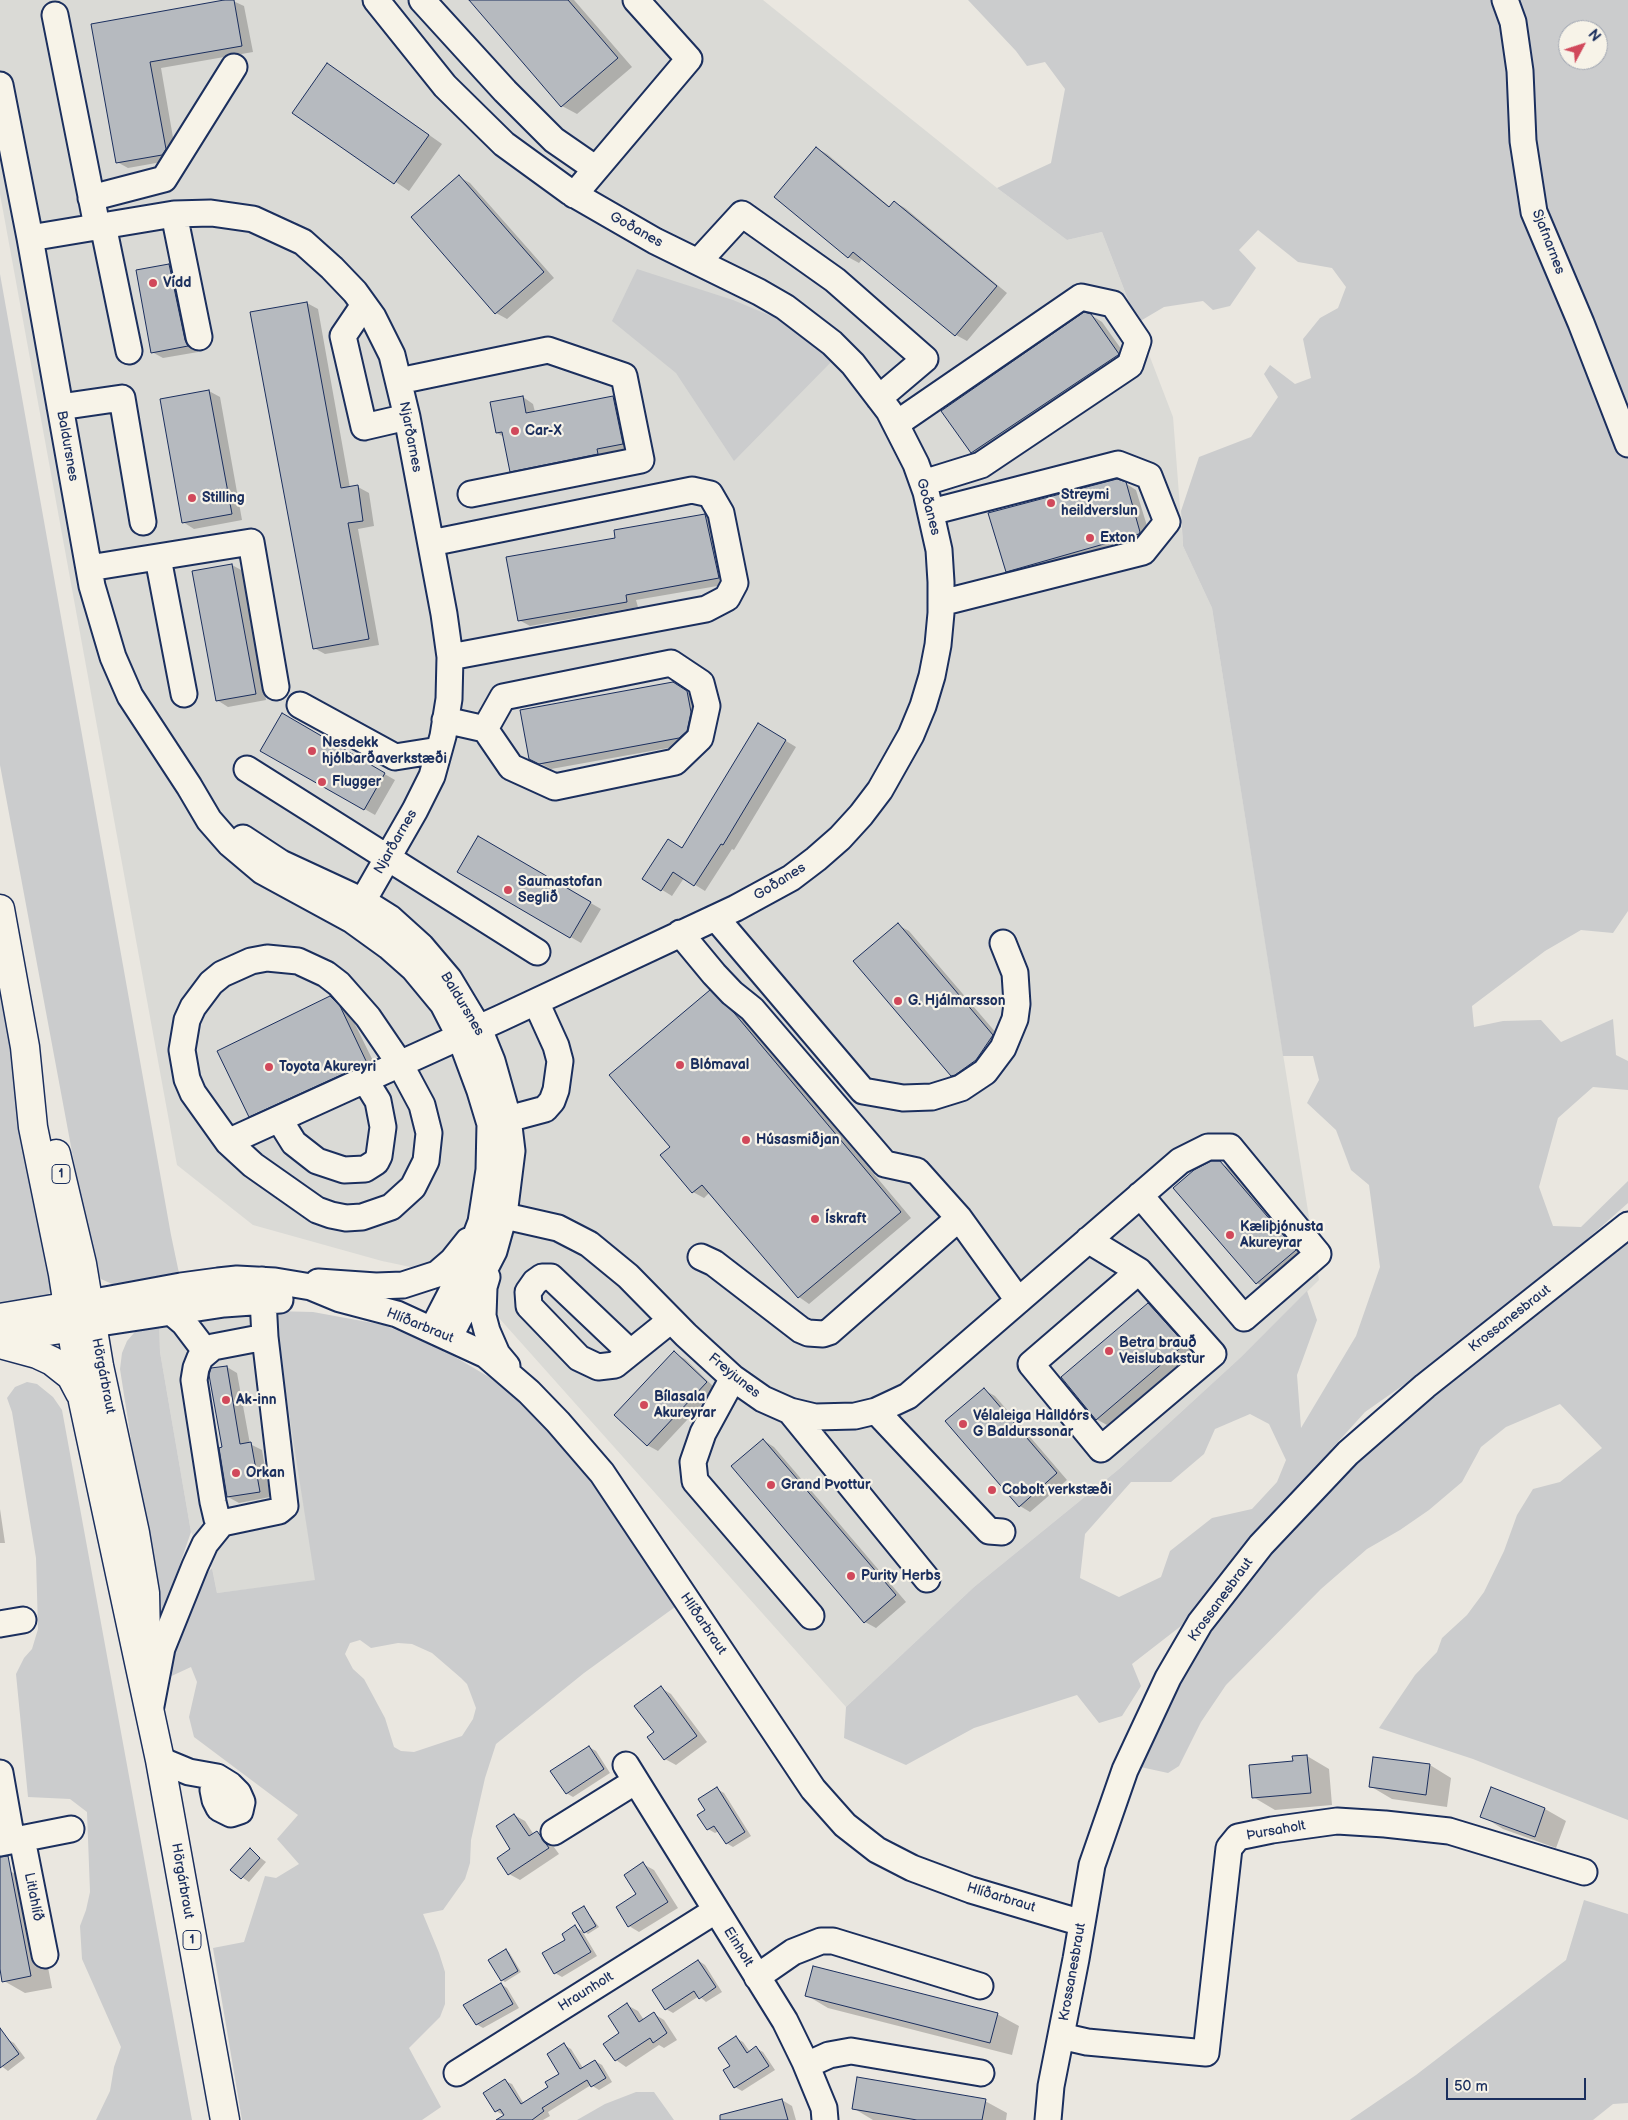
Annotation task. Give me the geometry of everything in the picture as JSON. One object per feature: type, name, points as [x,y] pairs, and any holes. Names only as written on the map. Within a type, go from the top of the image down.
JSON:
[{"type":"main road","name":"Hörgárbraut","points":[[0,909],[25,1047],[32,1127],[81,1315],[99,1366],[135,1533],[145,1593],[150,1710]]},
{"type":"main road","name":"Hörgárbraut","points":[[81,1315],[83,1401],[160,1760],[225,2120]]},
{"type":"main road","name":"Hlíðarbraut","points":[[0,1318],[81,1315]]},
{"type":"main road","name":"Hlíðarbraut","points":[[0,1343],[81,1315]]},
{"type":"main road","points":[[0,1343],[37,1354],[59,1365],[71,1376],[83,1401]]},
{"type":"street","points":[[422,0],[505,91],[554,140],[596,170]]},
{"type":"street","points":[[574,195],[689,59],[636,0]]},
{"type":"street","name":"Sjafnarnes","points":[[1505,0],[1513,22],[1520,71],[1523,141],[1534,212],[1581,322],[1628,444]]},
{"type":"street","name":"Goðanes","points":[[228,1142],[716,918],[764,894],[816,859],[861,815],[880,790],[912,735],[932,676],[938,645],[941,603],[939,550],[932,512],[916,464],[896,424],[880,398],[853,364],[809,324],[759,292],[655,241],[574,195],[504,144],[445,86],[383,3]]},
{"type":"street","points":[[55,16],[91,198],[100,225],[129,352]]},
{"type":"street","points":[[91,198],[164,179],[234,67]]},
{"type":"street","name":"Baldursnes","points":[[0,85],[30,238],[92,586],[114,657],[130,696],[189,786],[229,829],[358,911],[390,918],[421,946],[449,979],[469,1033],[492,1061],[499,1121],[512,1151],[490,1216],[462,1272],[441,1334]]},
{"type":"street","name":"Njarðarnes","points":[[30,238],[174,214],[211,213],[253,219],[303,242],[332,268],[373,317],[392,355],[407,417],[450,657],[449,699],[432,776],[358,911]]},
{"type":"street","points":[[174,214],[199,337]]},
{"type":"street","points":[[698,262],[742,214],[835,280],[925,359],[880,398]]},
{"type":"street","points":[[896,424],[1081,297],[1113,304],[1138,341],[1130,365],[981,465],[923,483]]},
{"type":"street","points":[[364,305],[343,336],[364,427],[407,417]]},
{"type":"street","points":[[399,381],[548,350],[624,376],[641,460],[471,494]]},
{"type":"street","points":[[60,406],[122,398],[143,522]]},
{"type":"street","points":[[932,512],[1118,464],[1149,476],[1167,522],[1143,552],[941,603]]},
{"type":"street","points":[[431,543],[692,490],[710,494],[721,513],[735,583],[727,598],[706,609],[450,657]]},
{"type":"street","points":[[89,568],[251,542],[276,687]]},
{"type":"street","points":[[158,558],[184,694]]},
{"type":"street","points":[[445,720],[484,729],[511,768],[555,787],[675,762],[700,738],[707,706],[701,684],[671,663],[503,697],[484,729]]},
{"type":"street","points":[[300,705],[395,757],[439,750]]},
{"type":"street","points":[[247,768],[537,952]]},
{"type":"street","points":[[716,918],[862,1091],[902,1098],[932,1098],[960,1088],[985,1072],[1004,1048],[1015,1019],[1017,1004],[1015,972],[1003,944]]},
{"type":"street","points":[[680,933],[714,974],[732,993],[752,1009],[885,1164],[917,1171],[958,1218],[1018,1300]]},
{"type":"street","points":[[266,958],[282,958],[298,961],[326,974],[339,984],[368,1017],[400,1064],[422,1105],[427,1119],[429,1147],[423,1168],[413,1187],[391,1207],[362,1217],[346,1218],[316,1210],[253,1165],[228,1142],[193,1093],[185,1072],[182,1050],[187,1020],[201,994],[222,974],[236,966],[266,958]]},
{"type":"street","points":[[499,1121],[545,1109],[552,1101],[556,1090],[560,1061],[556,1046],[536,1002]]},
{"type":"street","points":[[279,1118],[294,1143],[317,1161],[344,1170],[365,1169],[376,1162],[379,1156],[383,1128],[378,1101],[366,1080]]},
{"type":"street","name":"Freyjunes","points":[[490,1216],[558,1228],[589,1244],[628,1276],[671,1320],[733,1378],[763,1399],[790,1411],[815,1417],[856,1416],[876,1411],[908,1396],[927,1382],[1018,1300],[1140,1195],[1180,1161],[1208,1147],[1230,1147],[1318,1254],[1244,1318],[1140,1195]]},
{"type":"street","points":[[150,1710],[166,1640],[194,1566],[205,1544],[222,1523],[279,1511],[285,1506],[265,1337],[267,1287],[404,1285],[423,1280],[437,1274],[452,1261],[490,1216]]},
{"type":"street","name":"Baldursnes","points":[[441,1334],[494,1251],[490,1216]]},
{"type":"street","points":[[701,1257],[714,1263],[801,1330],[808,1333],[823,1334],[829,1332],[958,1218]]},
{"type":"street","name":"Krossanesbraut","points":[[1048,2120],[1051,2086],[1092,1865],[1118,1788],[1142,1734],[1168,1678],[1200,1623],[1261,1545],[1348,1453],[1424,1386],[1628,1225]]},
{"type":"street","points":[[1088,1240],[1139,1271],[1213,1354],[1101,1449],[1031,1364],[1139,1271]]},
{"type":"street","points":[[494,1251],[484,1287],[483,1316],[497,1354],[529,1392]]},
{"type":"street","name":"Hlíðarbraut","points":[[81,1315],[190,1284],[237,1280],[267,1287],[310,1287],[340,1299],[397,1314],[486,1355],[529,1392],[602,1473],[813,1789],[845,1825],[877,1850],[912,1868],[972,1890],[1082,1923]]},
{"type":"street","name":"Hlíðarbraut","points":[[81,1315],[171,1312],[267,1287]]},
{"type":"street","points":[[171,1312],[184,1323],[206,1352]]},
{"type":"street","points":[[630,1352],[671,1320]]},
{"type":"street","points":[[222,1523],[217,1519],[214,1511],[194,1380],[196,1368],[200,1358],[213,1347],[265,1337]]},
{"type":"street","points":[[733,1378],[703,1433],[693,1462],[695,1481],[811,1616]]},
{"type":"street","points":[[790,1411],[928,1580]]},
{"type":"street","points":[[876,1411],[989,1531],[1002,1532]]},
{"type":"street","points":[[160,1760],[189,1772],[217,1778]]},
{"type":"street","name":"Litlahlíð","points":[[0,1773],[11,1841],[45,1955]]},
{"type":"street","name":"Einholt","points":[[554,1832],[631,1773],[784,2021],[807,2066],[824,2108],[825,2120]]},
{"type":"street","name":"Þursaholt","points":[[1061,2036],[1087,2042],[1206,2053],[1229,1848],[1238,1837],[1337,1821],[1450,1830],[1584,1872]]},
{"type":"street","points":[[11,1841],[71,1829]]},
{"type":"street","name":"Hraunholt","points":[[457,2073],[716,1911]]},
{"type":"street","points":[[757,1977],[793,1952],[821,1941],[833,1941],[980,1986]]},
{"type":"street","points":[[807,2066],[828,2054],[851,2051],[981,2073]]},
{"type":"shaded area","points":[[0,0],[763,0],[997,188],[1067,240],[1102,232],[1173,417],[1183,546],[1212,608],[1319,1280],[1241,1357],[1119,1469],[974,1587],[846,1707],[499,1318],[444,1274],[382,1261],[253,1225],[177,1165],[0,194]]},
{"type":"shaded area","points":[[968,0],[1628,0],[1628,911],[1613,933],[1581,930],[1545,951],[1472,1006],[1474,1027],[1503,1021],[1541,1020],[1561,1042],[1613,1019],[1616,1055],[1628,1061],[1628,1090],[1593,1087],[1558,1118],[1539,1187],[1553,1226],[1581,1227],[1628,1181],[1628,1203],[1576,1249],[1422,1372],[1365,1412],[1260,1528],[1181,1626],[1132,1664],[1141,1686],[1122,1716],[1099,1723],[1077,1695],[974,1728],[906,1765],[844,1738],[846,1707],[974,1587],[1119,1469],[1241,1357],[1307,1291],[1317,1320],[1297,1375],[1301,1428],[1356,1336],[1380,1267],[1369,1185],[1351,1170],[1336,1130],[1307,1103],[1319,1080],[1313,1056],[1283,1056],[1212,608],[1183,546],[1181,511],[1199,457],[1251,437],[1278,397],[1264,374],[1270,365],[1295,384],[1311,378],[1303,339],[1320,318],[1338,308],[1346,287],[1332,268],[1298,262],[1258,230],[1239,250],[1256,268],[1230,306],[1213,310],[1203,301],[1164,307],[1137,323],[1102,232],[1067,240],[997,188],[1051,163],[1065,89],[1045,62],[1027,66],[1016,51]],"holes":[[[1250,1414],[1269,1424],[1286,1460],[1277,1482],[1252,1509],[1212,1518],[1170,1551],[1161,1577],[1119,1597],[1080,1578],[1085,1534],[1131,1482],[1171,1482],[1204,1454],[1215,1429]]]},
{"type":"shaded area","points":[[637,269],[733,300],[790,324],[832,361],[734,461],[676,373],[612,321]]},
{"type":"shaded area","points":[[0,274],[180,1278],[121,1288],[101,1279],[94,1270],[0,765]]},
{"type":"shaded area","points":[[0,981],[52,1289],[48,1295],[37,1301],[0,1310]]},
{"type":"shaded area","points":[[1628,1237],[1628,1820],[1473,1759],[1379,1728],[1415,1675],[1437,1652],[1442,1638],[1467,1615],[1484,1592],[1504,1551],[1517,1515],[1533,1489],[1560,1482],[1602,1448],[1560,1404],[1506,1427],[1481,1447],[1462,1482],[1429,1510],[1367,1549],[1321,1589],[1226,1685],[1201,1722],[1179,1766],[1168,1773],[1136,1766],[1193,1659],[1260,1559],[1360,1454]]},
{"type":"shaded area","points":[[273,1311],[316,1581],[217,1593],[212,1568],[191,1532],[160,1352],[159,1319]]},
{"type":"shaded area","points":[[273,1311],[313,1312],[384,1325],[440,1348],[494,1380],[542,1422],[574,1459],[645,1558],[675,1607],[584,1673],[496,1744],[485,1778],[471,1840],[470,1863],[465,1879],[443,1910],[423,1914],[445,1972],[445,2004],[440,2017],[409,2048],[441,2107],[422,2120],[242,2120],[213,1948],[244,1942],[265,1876],[276,1878],[299,1864],[277,1839],[298,1815],[194,1737],[189,1717],[197,1682],[191,1667],[165,1679],[190,1600],[198,1582],[212,1568],[217,1593],[315,1580]],"holes":[[[360,1640],[371,1648],[398,1643],[412,1644],[432,1653],[461,1678],[467,1684],[476,1708],[473,1719],[462,1736],[414,1752],[401,1751],[394,1747],[385,1718],[364,1679],[353,1669],[345,1654],[350,1643]]]},
{"type":"shaded area","points":[[159,1319],[160,1352],[191,1532],[156,1633],[147,1542],[120,1369],[122,1353],[127,1341],[140,1326]]},
{"type":"shaded area","points":[[27,1382],[37,1384],[53,1397],[62,1410],[192,2120],[96,2120],[110,2091],[114,2067],[121,2047],[82,1959],[80,1926],[90,1892],[87,1812],[70,1799],[28,1797],[16,1674],[24,1658],[32,1649],[38,1629],[36,1558],[12,1412],[7,1398],[15,1387]]},
{"type":"shaded area","points":[[1584,1900],[1628,1914],[1628,2103],[1613,2104],[1593,2120],[1350,2120],[1416,2075],[1566,1960]]},
{"type":"shaded area","points":[[636,2092],[654,2092],[674,2120],[577,2120],[605,2104]]},
{"type":"building","points":[[224,0],[234,0],[242,46],[150,62],[166,149],[162,155],[116,163],[91,24]]},
{"type":"building","points":[[469,0],[568,0],[618,58],[561,107]]},
{"type":"building","points":[[327,63],[429,135],[394,184],[292,113]]},
{"type":"building","points":[[816,147],[889,207],[894,201],[997,286],[955,336],[853,252],[848,258],[774,197]]},
{"type":"building","points":[[459,175],[544,272],[495,314],[411,217]]},
{"type":"building","points":[[169,264],[185,340],[188,346],[151,353],[136,270]]},
{"type":"building","points":[[307,302],[341,488],[358,485],[363,521],[348,523],[369,639],[313,649],[250,312]]},
{"type":"building","points":[[1084,312],[1091,314],[1119,354],[971,453],[941,411]]},
{"type":"building","points":[[209,390],[232,514],[182,523],[160,399]]},
{"type":"building","points":[[523,396],[526,413],[613,396],[623,444],[597,449],[598,454],[510,472],[502,432],[496,433],[490,402]]},
{"type":"building","points":[[1117,479],[1126,482],[1139,534],[1006,572],[988,513]]},
{"type":"building","points":[[705,514],[719,578],[626,595],[627,602],[518,621],[506,557],[615,538],[614,530]]},
{"type":"building","points":[[232,564],[256,694],[216,701],[192,571]]},
{"type":"building","points":[[673,682],[687,691],[691,712],[687,731],[679,738],[539,764],[529,759],[520,710]]},
{"type":"building","points":[[282,713],[385,773],[364,810],[260,751]]},
{"type":"building","points":[[758,723],[786,740],[723,845],[721,844],[694,886],[673,872],[661,891],[642,879],[668,839],[682,848]]},
{"type":"building","points":[[478,836],[591,902],[570,938],[457,872]]},
{"type":"building","points":[[898,923],[993,1035],[976,1060],[955,1075],[951,1076],[853,961]]},
{"type":"building","points":[[710,990],[735,1014],[901,1212],[798,1298],[702,1185],[692,1193],[660,1155],[670,1147],[609,1075]]},
{"type":"building","points":[[330,996],[340,1006],[367,1063],[249,1117],[217,1051]]},
{"type":"building","points":[[1211,1161],[1220,1161],[1296,1250],[1256,1284],[1173,1188],[1194,1170]]},
{"type":"building","points":[[1148,1303],[1185,1344],[1096,1420],[1061,1377]]},
{"type":"building","points":[[674,1351],[707,1382],[647,1446],[614,1415]]},
{"type":"building","points":[[227,1366],[240,1444],[251,1442],[260,1492],[227,1497],[219,1448],[222,1447],[209,1375],[211,1368]]},
{"type":"building","points":[[984,1388],[1057,1473],[1019,1507],[945,1421]]},
{"type":"building","points":[[763,1439],[896,1595],[864,1623],[731,1466]]},
{"type":"building","points":[[661,1686],[697,1736],[664,1760],[647,1737],[654,1732],[634,1706]]},
{"type":"building","points":[[589,1746],[604,1769],[566,1794],[550,1771]]},
{"type":"building","points":[[1307,1755],[1311,1793],[1252,1798],[1249,1765],[1293,1761],[1292,1756]]},
{"type":"building","points":[[1373,1757],[1430,1764],[1426,1795],[1369,1787]]},
{"type":"building","points":[[717,1787],[745,1832],[726,1844],[714,1826],[707,1830],[697,1815],[705,1810],[698,1799]]},
{"type":"building","points":[[1491,1787],[1545,1808],[1535,1837],[1480,1817]]},
{"type":"building","points":[[514,1814],[529,1836],[537,1831],[549,1848],[508,1875],[497,1858],[510,1849],[496,1826]]},
{"type":"building","points":[[250,1848],[260,1858],[241,1879],[230,1870]]},
{"type":"building","points":[[8,1856],[31,1976],[2,1982],[0,1969],[0,1857]]},
{"type":"building","points":[[643,1862],[668,1902],[628,1927],[616,1907],[636,1894],[624,1875]]},
{"type":"building","points":[[584,1906],[596,1926],[584,1933],[572,1913]]},
{"type":"building","points":[[575,1925],[591,1952],[554,1974],[542,1953],[565,1940],[562,1934]]},
{"type":"building","points":[[506,1949],[518,1971],[501,1981],[488,1960]]},
{"type":"building","points":[[698,1960],[716,1987],[699,1999],[694,1991],[665,2010],[652,1990]]},
{"type":"building","points":[[813,1966],[998,2013],[990,2043],[805,1996]]},
{"type":"building","points":[[501,1983],[513,2004],[476,2025],[463,2005]]},
{"type":"building","points":[[627,2003],[639,2022],[654,2012],[667,2033],[653,2043],[650,2038],[615,2061],[603,2044],[619,2033],[608,2016]]},
{"type":"building","points":[[0,2028],[19,2054],[0,2068]]},
{"type":"building","points":[[736,2036],[747,2053],[756,2046],[769,2066],[734,2088],[723,2070],[730,2066],[718,2048]]},
{"type":"building","points":[[564,2043],[580,2069],[595,2060],[606,2078],[591,2087],[587,2080],[542,2108],[544,2111],[532,2120],[496,2120],[504,2115],[500,2109],[495,2112],[483,2093],[505,2079],[521,2104],[548,2087],[545,2082],[559,2074],[547,2054]]},
{"type":"building","points":[[857,2077],[986,2099],[982,2120],[917,2120],[852,2109]]},
{"type":"building","points":[[782,2099],[788,2120],[720,2120],[720,2115]]},
{"type":"place","name":"Vídd","points":[[153,283]]},
{"type":"place","name":"Car-X","points":[[515,431]]},
{"type":"place","name":"Stilling","points":[[192,498]]},
{"type":"place","name":"Streymi heildverslun","points":[[1051,503]]},
{"type":"place","name":"Exton","points":[[1090,538]]},
{"type":"place","name":"Nesdekk hjólbarðaverkstæði","points":[[312,751]]},
{"type":"place","name":"Flugger","points":[[322,782]]},
{"type":"place","name":"Saumastofan Seglið","points":[[508,890]]},
{"type":"place","name":"G. Hjálmarsson","points":[[898,1001]]},
{"type":"place","name":"Blómaval","points":[[680,1065]]},
{"type":"place","name":"Toyota Akureyri","points":[[269,1067]]},
{"type":"place","name":"Húsasmiðjan","points":[[746,1140]]},
{"type":"place","name":"Ískraft","points":[[815,1219]]},
{"type":"place","name":"Kæliþjónusta Akureyrar","points":[[1230,1235]]},
{"type":"place","name":"Betra brauð Veislubakstur","points":[[1109,1351]]},
{"type":"place","name":"Ak-inn","points":[[226,1400]]},
{"type":"place","name":"Bílasala Akureyrar","points":[[644,1405]]},
{"type":"place","name":"Vélaleiga Halldórs G Baldurssonar","points":[[963,1424]]},
{"type":"place","name":"Orkan","points":[[236,1473]]},
{"type":"place","name":"Grand Þvottur","points":[[771,1485]]},
{"type":"place","name":"Cobolt verkstæði","points":[[992,1490]]},
{"type":"place","name":"Purity Herbs","points":[[851,1576]]}]
